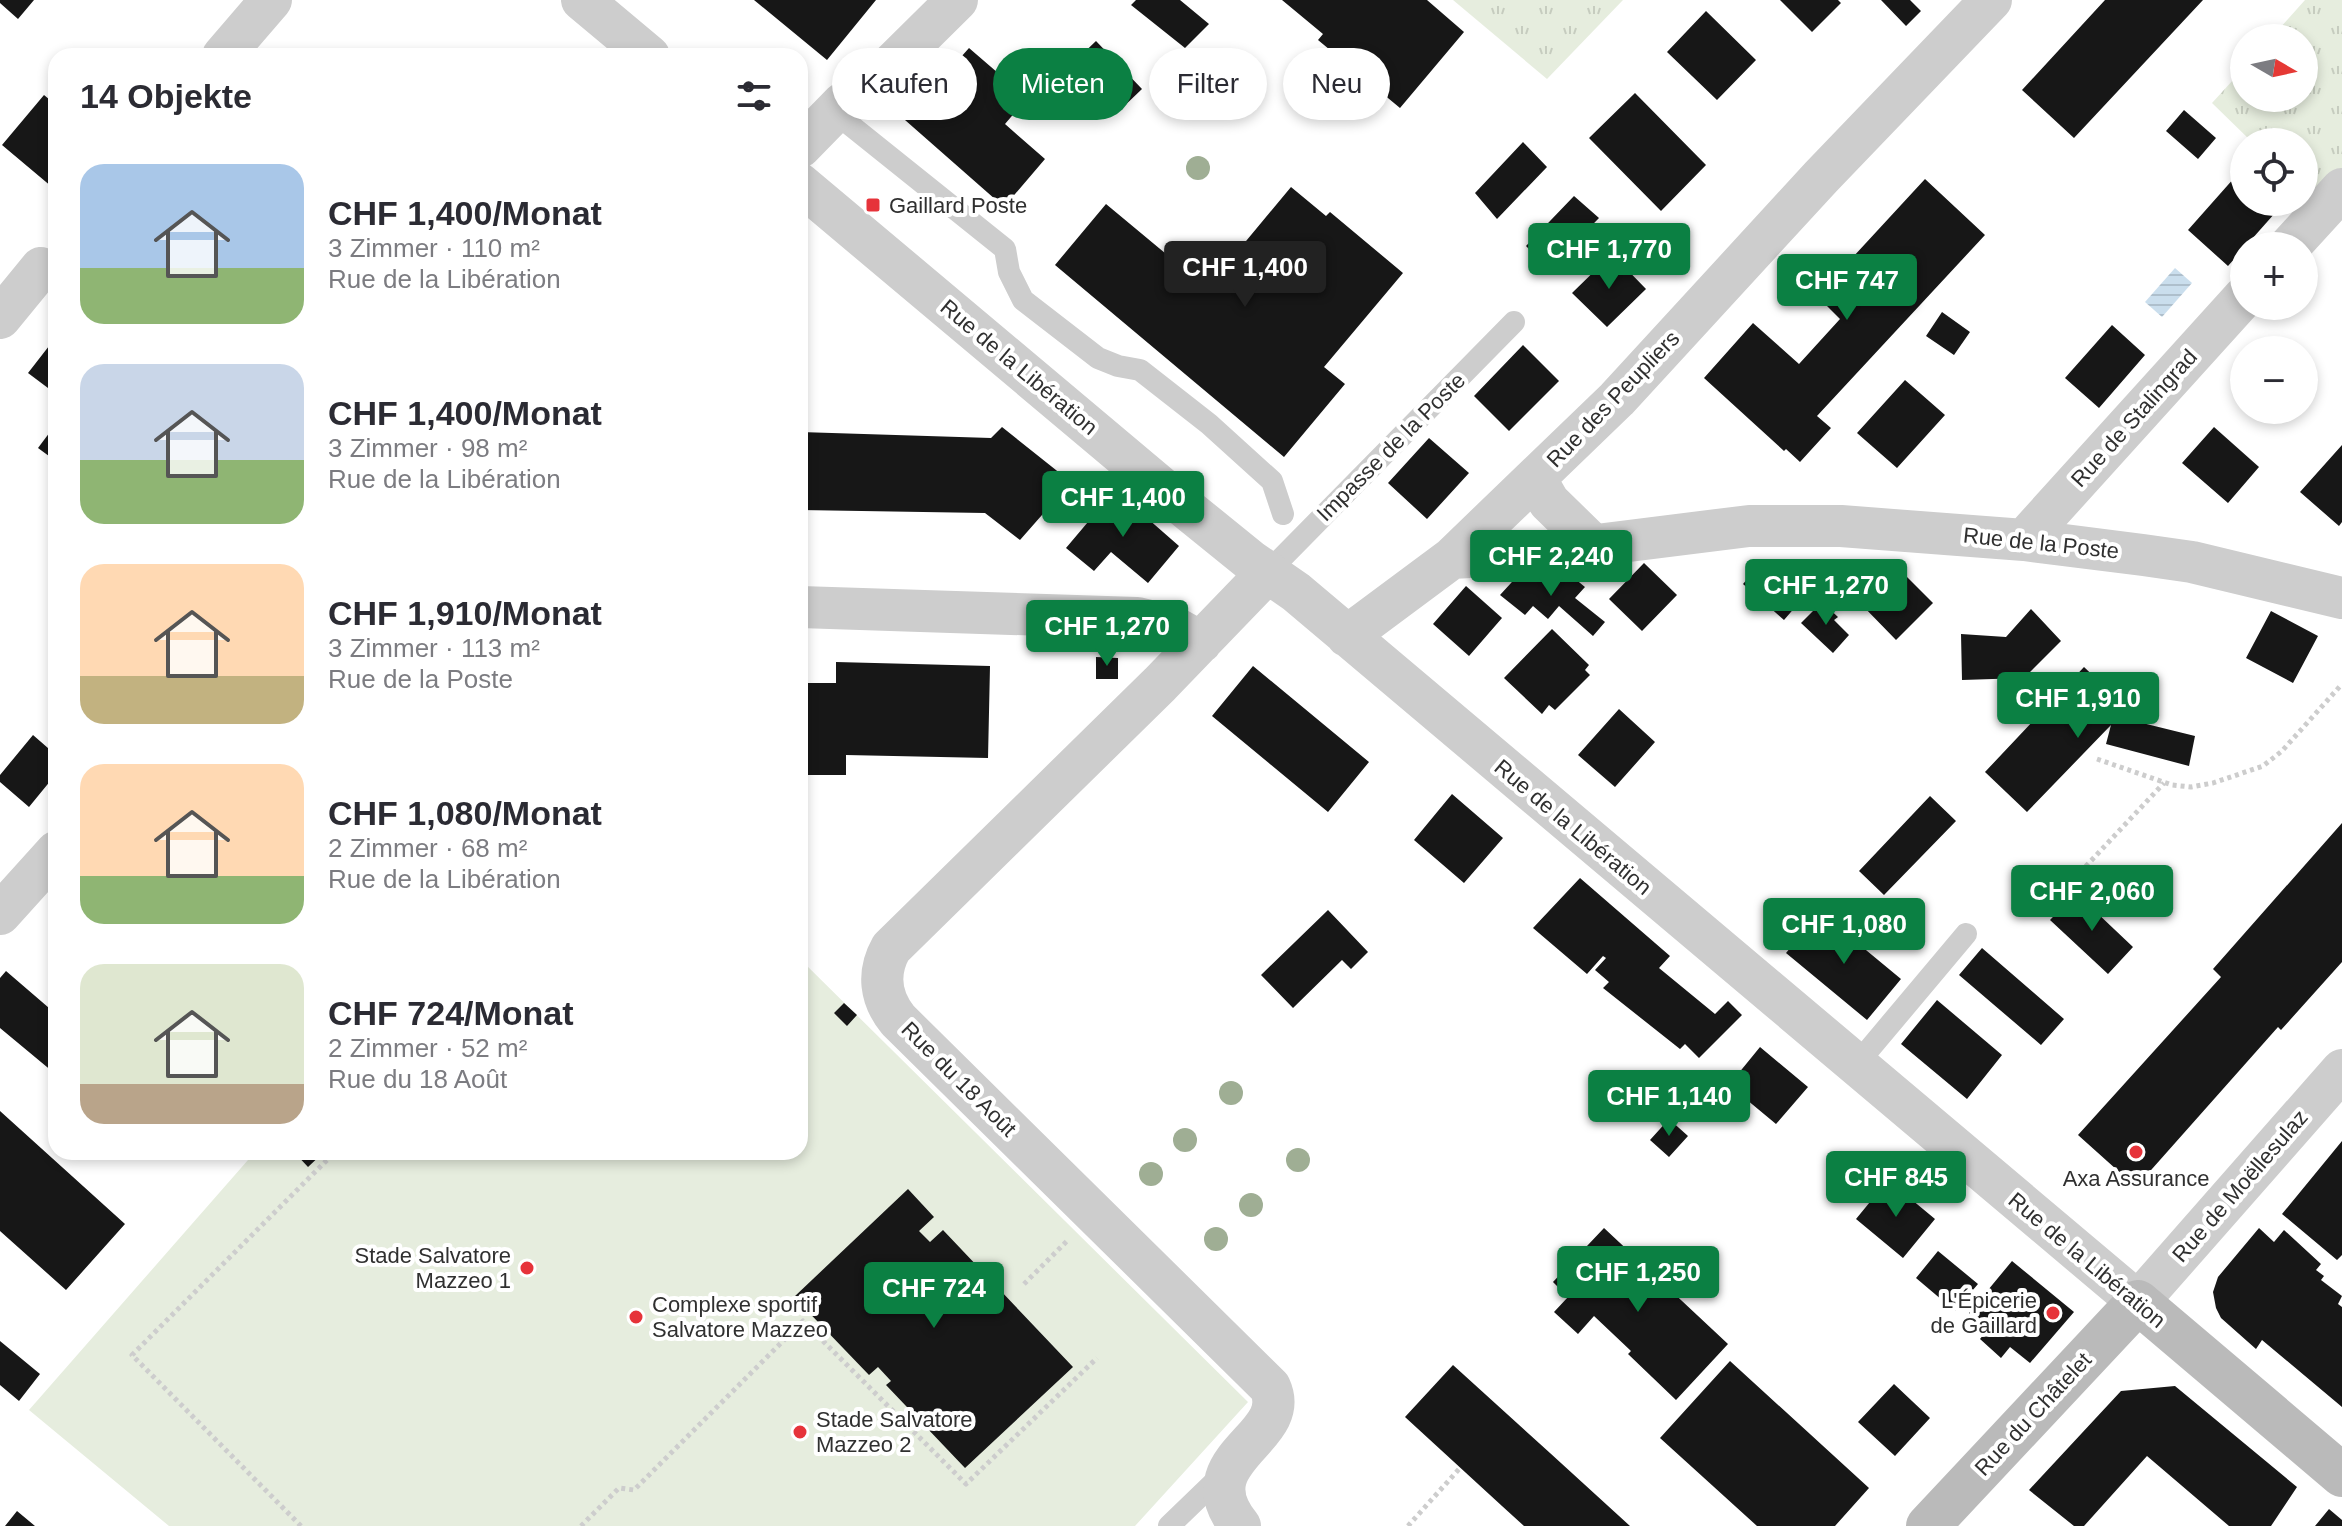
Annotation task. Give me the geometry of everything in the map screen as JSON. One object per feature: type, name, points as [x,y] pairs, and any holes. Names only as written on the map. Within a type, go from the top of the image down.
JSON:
[{"type":"main road","name":"Rue de la Libération","points":[[2138,1302],[2342,1475]]},
{"type":"main road","name":"Rue du Châtelet","points":[[1928,1526],[2138,1302]]},
{"type":"street","points":[[230,48],[271,0]]},
{"type":"street","points":[[582,0],[639,48]]},
{"type":"street","points":[[908,48],[957,0]]},
{"type":"street","name":"Rue des Peupliers","points":[[1347,636],[1452,558],[1617,399],[1842,155],[1991,0]]},
{"type":"street","points":[[808,139],[832,114]]},
{"type":"street","points":[[2303,232],[2342,189]]},
{"type":"street","name":"Rue de la Libération","points":[[808,191],[1188,510],[1296,592],[2138,1302]]},
{"type":"street","points":[[0,318],[48,270]]},
{"type":"street","name":"Rue de Stalingrad","points":[[2024,540],[2230,312]]},
{"type":"street","points":[[1535,478],[1549,502],[1592,544]]},
{"type":"street","name":"Rue de la Poste","points":[[1452,558],[1525,554],[1749,526],[1841,526],[2024,540],[2192,562],[2342,598]]},
{"type":"street","name":"Rue du 18 Août","points":[[1230,1467],[1271,1417],[1274,1401],[1270,1387],[898,1020],[887,1004],[882,984],[884,965],[891,948],[1268,572]]},
{"type":"street","points":[[808,607],[1137,618],[1174,627],[1201,642]]},
{"type":"street","points":[[0,914],[48,861]]},
{"type":"street","name":"Rue de Moëllesulaz","points":[[2138,1302],[2342,1070]]},
{"type":"street","points":[[1230,1467],[1224,1493],[1229,1510],[1240,1526]]},
{"type":"lane","points":[[844,120],[1005,249],[1009,272],[1023,300],[1098,358],[1140,370],[1209,424],[1265,474],[1277,491],[1283,514]]},
{"type":"lane","name":"Impasse de la Poste","points":[[1268,572],[1514,322]]},
{"type":"lane","points":[[1856,1065],[1966,934]]},
{"type":"lane","points":[[1169,1526],[1230,1467]]},
{"type":"path","points":[[2097,759],[2164,783],[2191,787],[2213,783],[2263,766],[2300,734],[2342,684]]},
{"type":"path","points":[[2042,913],[2164,783]]},
{"type":"path","points":[[301,1526],[132,1355],[327,1160]]},
{"type":"path","points":[[1024,1284],[1061,1247]]},
{"type":"path","points":[[581,1526],[619,1488],[634,1490],[803,1321],[966,1484],[1097,1358]]},
{"type":"path","points":[[1408,1526],[1460,1468]]},
{"type":"green space","points":[[1453,0],[1623,0],[1547,79]]},
{"type":"green space","points":[[2305,0],[2342,0],[2342,173],[2318,200],[2318,128],[2238,128],[2212,103],[2230,83],[2230,112],[2318,112],[2318,24],[2284,24]]},
{"type":"green space","name":"Complexe sportif Salvatore Mazzeo","points":[[808,967],[1248,1402],[1135,1526],[169,1526],[29,1410],[248,1160],[808,1160]]},
{"type":"water","points":[[2175,268],[2192,283],[2162,317],[2145,302]]},
{"type":"building","points":[[0,0],[34,0],[18,19]]},
{"type":"building","points":[[754,0],[876,0],[837,48],[832,48],[827,60]]},
{"type":"building","points":[[1136,0],[1180,0],[1209,24],[1185,48],[1131,5]]},
{"type":"building","points":[[1282,0],[1427,0],[1464,32],[1400,108],[1390,100],[1390,48],[1328,48],[1318,40],[1323,34]]},
{"type":"building","points":[[1780,0],[1838,0],[1841,3],[1812,32]]},
{"type":"building","points":[[1881,0],[1910,0],[1921,11],[1906,26]]},
{"type":"building","points":[[2105,0],[2203,0],[2074,138],[2022,90]]},
{"type":"building","points":[[1706,11],[1756,60],[1717,100],[1667,52]]},
{"type":"building","points":[[1096,41],[1103,48],[1089,48]]},
{"type":"building","points":[[977,55],[993,69],[993,120],[1008,120],[1005,124],[1045,159],[1004,207],[905,120],[977,120]]},
{"type":"building","points":[[1133,80],[1142,89],[1133,98]]},
{"type":"building","points":[[1635,93],[1706,165],[1661,211],[1589,138]]},
{"type":"building","points":[[44,95],[48,98],[48,184],[2,145]]},
{"type":"building","points":[[2184,110],[2216,138],[2198,159],[2166,131]]},
{"type":"building","points":[[1523,142],[1547,167],[1497,219],[1475,193]]},
{"type":"building","points":[[1925,179],[1985,235],[1817,416],[1831,428],[1800,462],[1704,378],[1753,323],[1799,364],[1840,319],[1817,296]]},
{"type":"building","points":[[2230,183],[2230,216],[2272,216],[2258,232],[2230,232],[2228,266],[2188,230]]},
{"type":"building","points":[[1291,187],[1326,216],[1330,212],[1403,273],[1324,367],[1345,384],[1284,457],[1055,265],[1106,204],[1207,288]]},
{"type":"building","points":[[1574,196],[1599,218],[1549,269],[1526,246]]},
{"type":"building","points":[[1612,254],[1646,289],[1607,327],[1572,293]]},
{"type":"building","points":[[1942,312],[1970,332],[1954,355],[1926,336]]},
{"type":"building","points":[[2112,325],[2145,355],[2099,408],[2065,378]]},
{"type":"building","points":[[1523,345],[1559,381],[1509,431],[1474,396]]},
{"type":"building","points":[[48,347],[48,388],[28,373]]},
{"type":"building","points":[[1905,380],[1945,415],[1897,468],[1857,433]]},
{"type":"building","points":[[1002,427],[1071,482],[1020,540],[985,513],[808,510],[808,432],[991,438]]},
{"type":"building","points":[[2214,427],[2259,467],[2228,503],[2182,463]]},
{"type":"building","points":[[48,435],[48,455],[38,448]]},
{"type":"building","points":[[1429,438],[1469,473],[1427,519],[1388,483]]},
{"type":"building","points":[[2342,445],[2342,522],[2339,526],[2300,492]]},
{"type":"building","points":[[1115,490],[1179,546],[1148,583],[1111,552],[1094,571],[1066,548]]},
{"type":"building","points":[[1764,560],[1782,575],[1787,570],[1810,590],[1784,620],[1743,584]]},
{"type":"building","points":[[1644,563],[1677,595],[1642,631],[1609,599]]},
{"type":"building","points":[[1897,567],[1933,603],[1896,640],[1860,603]]},
{"type":"building","points":[[1563,569],[1585,587],[1575,598],[1605,622],[1593,636],[1559,606],[1548,619],[1533,606],[1525,615],[1500,595],[1522,571],[1539,573],[1551,584]]},
{"type":"building","points":[[1466,586],[1502,618],[1469,656],[1433,624]]},
{"type":"building","points":[[1822,602],[1838,617],[1834,620],[1849,635],[1833,653],[1801,623]]},
{"type":"building","points":[[2031,609],[2061,641],[2024,678],[1962,680],[1961,634],[2006,637]]},
{"type":"building","points":[[2271,611],[2318,636],[2293,683],[2246,658]]},
{"type":"building","points":[[1552,629],[1589,665],[1585,670],[1590,675],[1555,710],[1549,705],[1542,714],[1504,678]]},
{"type":"building","points":[[1096,657],[1118,658],[1118,679],[1096,679]]},
{"type":"building","points":[[836,662],[990,666],[988,758],[846,755],[846,775],[808,775],[808,683],[836,683]]},
{"type":"building","points":[[1253,666],[1369,762],[1328,812],[1212,716]]},
{"type":"building","points":[[2084,667],[2127,708],[2118,717],[2195,736],[2189,766],[2106,744],[2111,725],[2027,812],[1985,772]]},
{"type":"building","points":[[1619,709],[1655,742],[1615,787],[1578,755]]},
{"type":"building","points":[[33,735],[48,748],[48,784],[29,807],[0,782],[0,775]]},
{"type":"building","points":[[1452,794],[1503,838],[1464,883],[1414,840]]},
{"type":"building","points":[[1930,796],[1956,821],[1884,895],[1859,871]]},
{"type":"building","points":[[2342,823],[2342,962],[2281,1030],[2278,1027],[2136,1187],[2078,1135],[2221,977],[2213,969]]},
{"type":"building","points":[[1580,878],[1670,956],[1659,968],[1715,1014],[1728,1001],[1742,1015],[1699,1058],[1685,1044],[1680,1049],[1603,988],[1609,982],[1595,970],[1606,958],[1603,956],[1587,974],[1533,928]]},
{"type":"building","points":[[2076,893],[2133,947],[2108,974],[2050,920]]},
{"type":"building","points":[[1328,910],[1368,952],[1351,969],[1342,960],[1293,1008],[1261,975]]},
{"type":"building","points":[[1820,912],[1901,979],[1867,1020],[1786,953]]},
{"type":"building","points":[[1982,948],[2064,1019],[2041,1045],[1959,975]]},
{"type":"building","points":[[6,971],[48,1007],[48,1068],[0,1028],[0,978]]},
{"type":"building","points":[[1937,1000],[2002,1055],[1967,1099],[1901,1044]]},
{"type":"building","points":[[844,1003],[857,1015],[847,1026],[834,1013]]},
{"type":"building","points":[[1760,1047],[1808,1087],[1776,1124],[1729,1085]]},
{"type":"building","points":[[0,1111],[48,1154],[48,1160],[54,1160],[125,1224],[66,1290],[0,1231]]},
{"type":"building","points":[[1669,1119],[1688,1136],[1669,1157],[1650,1140]]},
{"type":"building","points":[[2342,1141],[2342,1255],[2337,1260],[2282,1214]]},
{"type":"building","points":[[301,1160],[315,1160],[308,1167]]},
{"type":"building","points":[[1888,1180],[1935,1219],[1903,1258],[1856,1219]]},
{"type":"building","points":[[908,1189],[934,1217],[919,1231],[930,1242],[943,1230],[1073,1367],[965,1468],[886,1385],[891,1381],[878,1367],[869,1375],[794,1297]]},
{"type":"building","points":[[1604,1228],[1728,1344],[1676,1400],[1594,1316],[1578,1334],[1554,1312],[1568,1297],[1553,1282]]},
{"type":"building","points":[[2259,1228],[2274,1242],[2284,1230],[2321,1264],[2316,1270],[2324,1276],[2321,1280],[2342,1296],[2338,1304],[2342,1307],[2342,1407],[2262,1340],[2256,1349],[2221,1318],[2216,1308],[2213,1292],[2218,1277]]},
{"type":"building","points":[[1938,1251],[1978,1284],[1955,1311],[1916,1278]]},
{"type":"building","points":[[2012,1261],[2074,1312],[2030,1363],[2010,1347],[2001,1358],[1980,1339],[1988,1329],[1969,1313]]},
{"type":"building","points":[[0,1341],[40,1374],[19,1401],[0,1385]]},
{"type":"building","points":[[1730,1361],[1869,1488],[1835,1526],[1757,1526],[1660,1438]]},
{"type":"building","points":[[1453,1365],[1630,1526],[1524,1526],[1502,1506],[1405,1417]]},
{"type":"building","points":[[1894,1384],[1930,1418],[1895,1456],[1858,1422]]},
{"type":"building","points":[[2175,1386],[2297,1487],[2271,1526],[2229,1526],[2147,1456],[2084,1526],[2074,1526],[2029,1490],[2121,1391]]},
{"type":"building","points":[[2329,1509],[2342,1520],[2342,1526],[2315,1526]]},
{"type":"building","points":[[17,1511],[35,1526],[5,1526]]},
{"type":"place","name":"Gaillard Poste","points":[[873,205]]},
{"type":"place","name":"Axa Assurance","points":[[2136,1152]]},
{"type":"place","name":"Stade Salvatore Mazzeo 1","points":[[527,1268]]},
{"type":"place","name":"L'Épicerie de Gaillard","points":[[2053,1313]]},
{"type":"place","name":"Complexe sportif Salvatore Mazzeo","points":[[636,1317]]},
{"type":"place","name":"Stade Salvatore Mazzeo 2","points":[[800,1432]]}]
